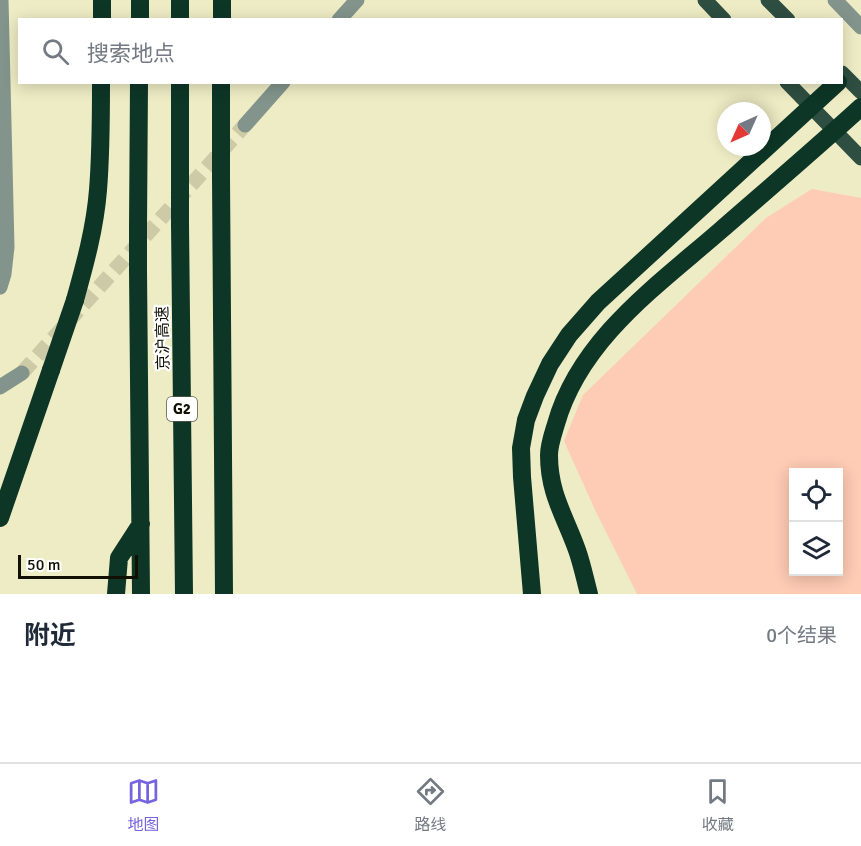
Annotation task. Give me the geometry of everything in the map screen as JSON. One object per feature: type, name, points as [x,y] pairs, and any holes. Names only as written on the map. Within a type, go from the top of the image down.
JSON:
[{"type":"highway","points":[[102,0],[102,18]]},
{"type":"highway","points":[[140,0],[140,18]]},
{"type":"highway","points":[[180,0],[180,18]]},
{"type":"highway","points":[[222,0],[222,18]]},
{"type":"highway","points":[[0,518],[75,300],[88,252],[98,192],[101,84]]},
{"type":"highway","name":"京沪高速","points":[[139,84],[141,594]]},
{"type":"highway","name":"京沪高速","points":[[180,84],[184,594]]},
{"type":"highway","points":[[221,84],[224,594]]},
{"type":"highway","points":[[532,594],[521,448],[526,420],[550,364],[569,335],[597,302],[836,84]]},
{"type":"highway","points":[[589,594],[577,550],[550,479],[549,452],[554,428],[573,379],[617,323],[861,107]]},
{"type":"highway","points":[[116,594],[119,558],[141,524]]},
{"type":"main road","points":[[705,0],[722,18]]},
{"type":"main road","points":[[768,0],[786,18]]},
{"type":"main road","points":[[843,79],[861,92]]},
{"type":"main road","points":[[789,84],[861,158]]},
{"type":"street","points":[[0,287],[7,248],[1,0]]},
{"type":"street","points":[[341,18],[357,0]]},
{"type":"street","points":[[835,0],[861,27]]},
{"type":"street","points":[[245,125],[281,84]]},
{"type":"street","points":[[0,387],[22,373]]},
{"type":"shaded area","points":[[812,189],[861,198],[861,594],[637,594],[564,441],[583,395],[766,218]]},
{"type":"tunnel","points":[[22,373],[245,125]]}]
